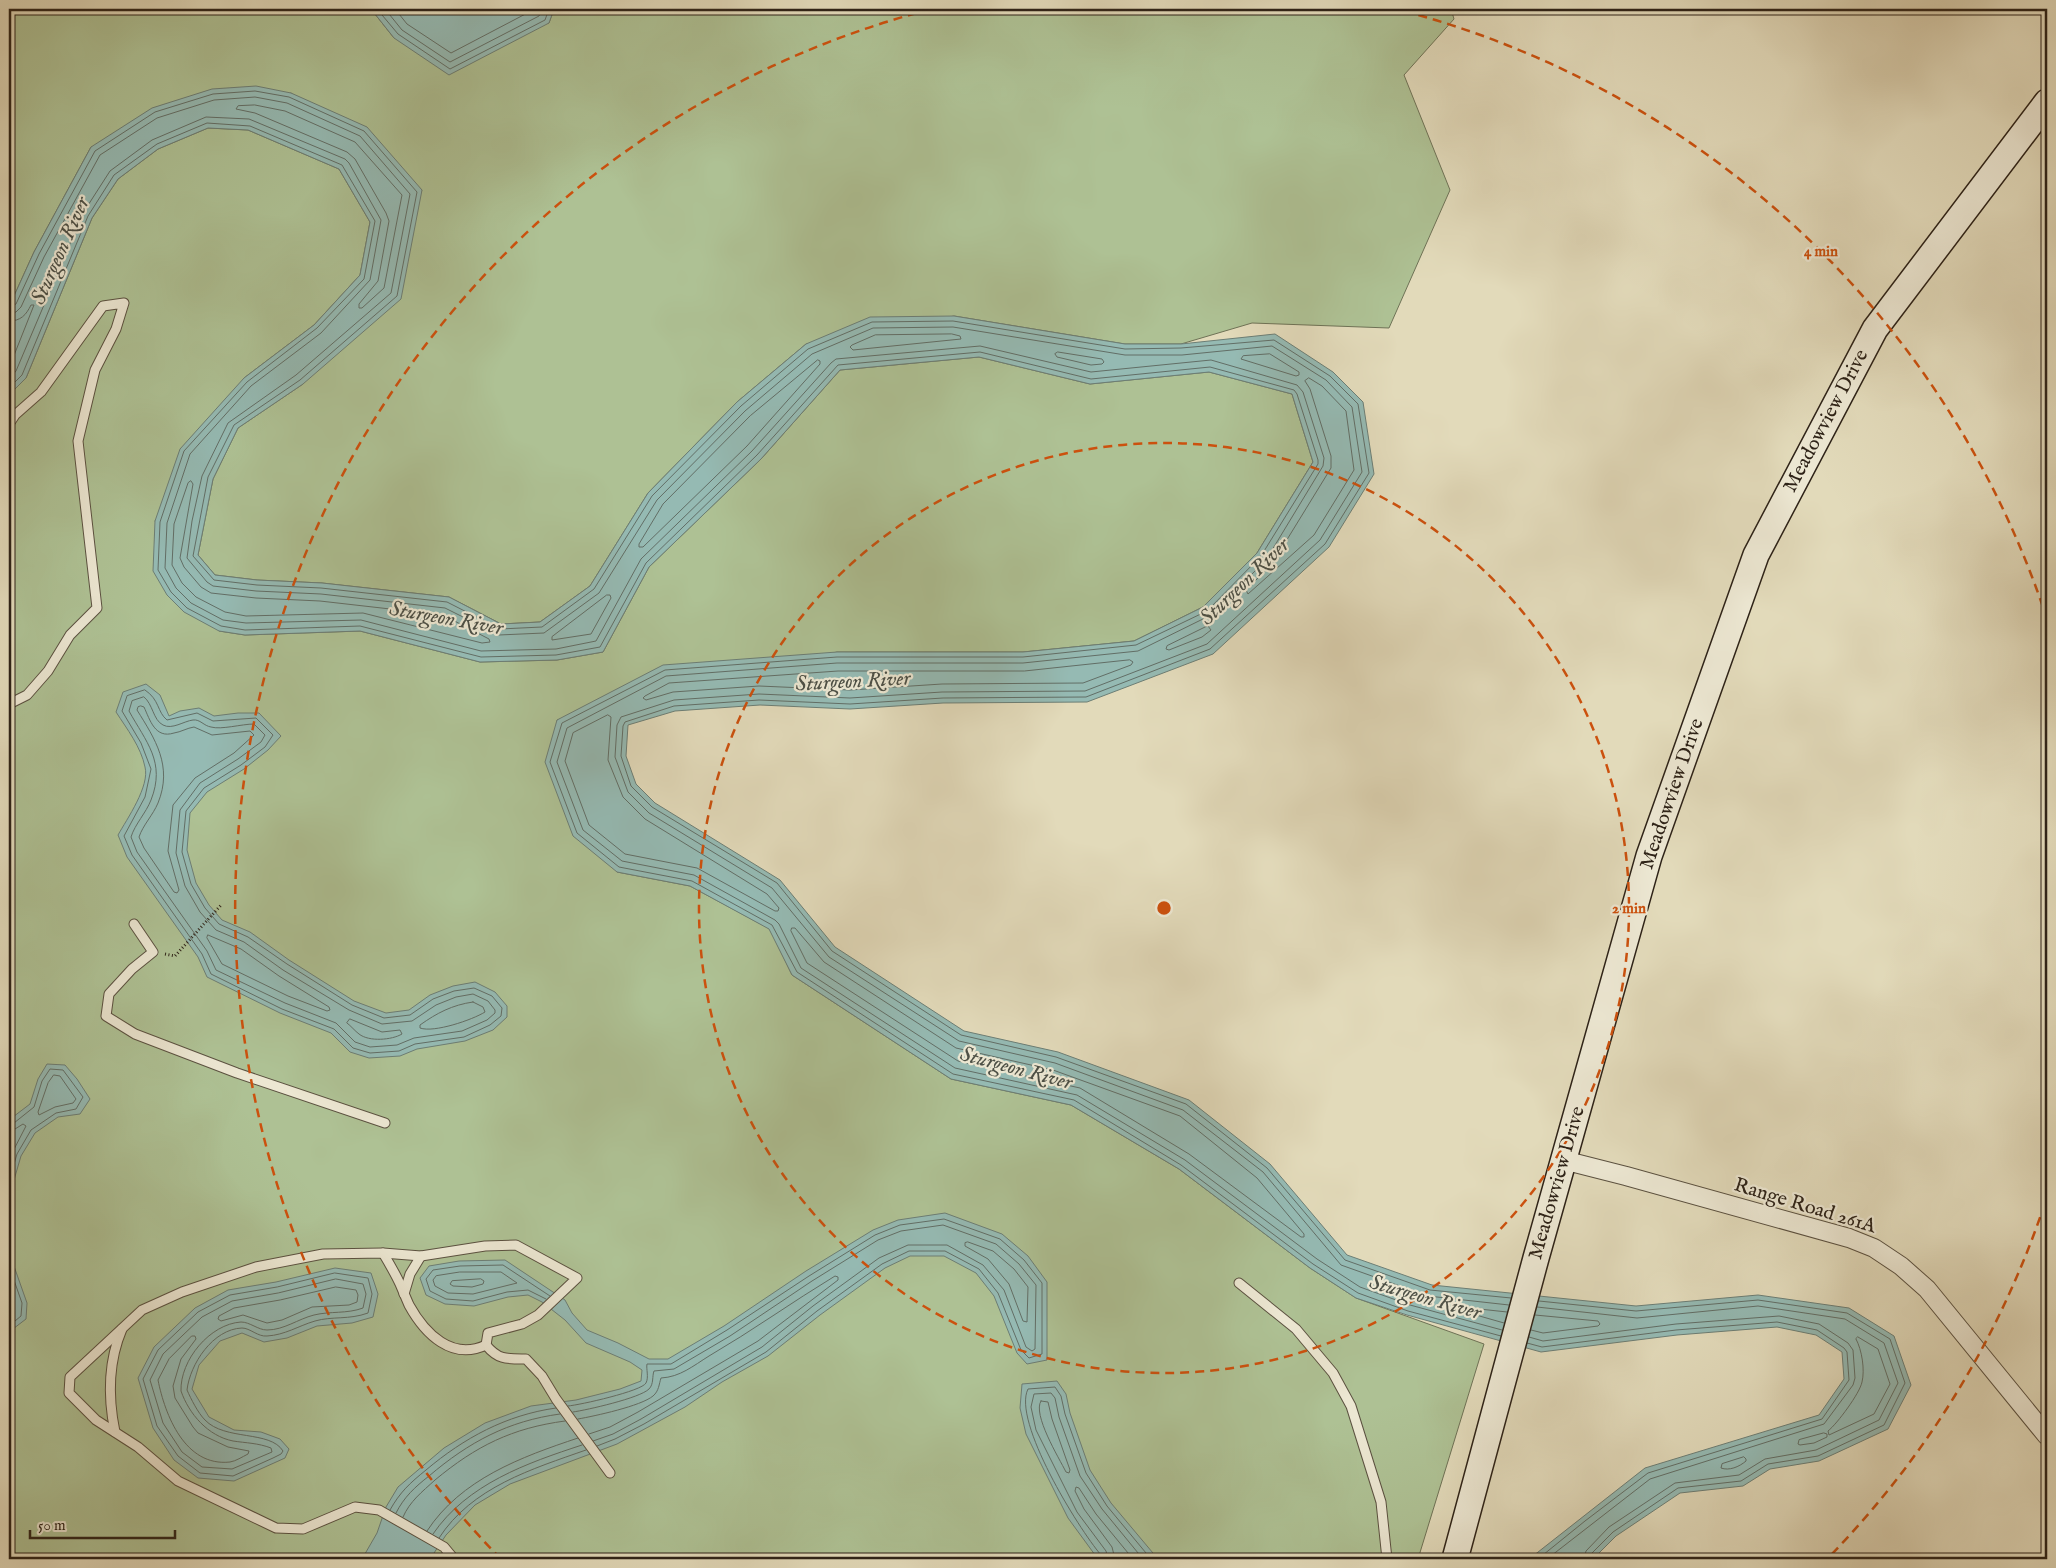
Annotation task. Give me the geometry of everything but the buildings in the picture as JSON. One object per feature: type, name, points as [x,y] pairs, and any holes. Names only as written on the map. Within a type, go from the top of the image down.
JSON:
[{"type":"street","name":"Meadowview Drive","points":[[1455,1559],[1563,1160],[1649,856],[1756,555],[1874,328],[2047,102]]},
{"type":"street","name":"Range Road 261A","points":[[1563,1160],[1840,1236],[1874,1248],[1901,1266],[1926,1290],[2047,1436]]},
{"type":"lane","points":[[9,424],[15,415],[41,392],[102,306],[124,303],[116,329],[95,370],[78,441],[97,608],[70,635],[48,672],[27,695],[9,704]]},
{"type":"lane","points":[[134,924],[153,952],[132,969],[109,994],[106,1016],[135,1034],[237,1073],[385,1123]]},
{"type":"lane","points":[[454,1559],[444,1547],[379,1510],[355,1507],[303,1529],[276,1528],[178,1481],[138,1447],[96,1420],[68,1393],[70,1377],[142,1310],[182,1292],[256,1266],[323,1254],[383,1253],[421,1256],[485,1246],[516,1245],[576,1278],[538,1315],[522,1324],[488,1333],[486,1345]]},
{"type":"lane","points":[[383,1253],[409,1306],[429,1334],[455,1350],[474,1350],[486,1345]]},
{"type":"lane","points":[[404,1294],[410,1274],[421,1256]]},
{"type":"lane","points":[[1239,1283],[1296,1329],[1333,1373],[1347,1398],[1381,1502],[1387,1559]]},
{"type":"lane","points":[[114,1432],[109,1406],[111,1369],[117,1341],[123,1327]]},
{"type":"lane","points":[[486,1345],[494,1354],[508,1359],[526,1359],[542,1376],[556,1399],[610,1473]]},
{"type":"path","points":[[175,956],[222,904]]},
{"type":"green space","points":[[9,9],[371,9],[394,38],[549,23],[554,9],[1451,9],[1454,19],[1404,75],[1450,190],[1389,328],[1252,323],[1181,344],[1125,344],[954,316],[806,344],[737,402],[648,493],[590,586],[540,622],[501,624],[449,597],[322,583],[257,580],[215,575],[198,555],[213,479],[238,428],[303,384],[422,190],[291,93],[91,147],[34,252],[9,307]]},
{"type":"green space","points":[[208,128],[248,130],[339,169],[370,222],[360,275],[314,325],[244,378],[155,521],[219,631],[245,635],[360,631],[480,662],[557,660],[603,652],[649,567],[761,459],[840,370],[979,357],[1090,384],[1209,372],[1292,394],[1313,462],[1257,553],[1203,607],[1134,641],[1023,652],[837,652],[557,720],[617,872],[690,886],[770,929],[792,975],[951,1079],[1071,1105],[1179,1169],[1310,1268],[1356,1298],[1484,1344],[1418,1559],[9,1559],[9,395],[26,378],[92,218],[118,179],[158,149]]},
{"type":"water","points":[[371,9],[554,9],[549,23],[449,75],[394,38]]},
{"type":"water","name":"Sturgeon River","points":[[256,86],[291,93],[367,127],[422,190],[401,299],[303,384],[238,428],[213,479],[198,555],[215,575],[257,580],[322,583],[449,597],[501,624],[540,622],[590,586],[648,493],[737,402],[806,344],[870,317],[954,316],[1125,344],[1181,344],[1275,334],[1333,372],[1363,402],[1374,474],[1329,547],[1213,654],[1087,702],[943,703],[850,709],[760,705],[675,711],[628,725],[626,756],[636,784],[655,803],[780,880],[835,947],[964,1031],[1058,1052],[1189,1100],[1270,1164],[1347,1255],[1432,1285],[1636,1306],[1758,1295],[1849,1308],[1894,1336],[1911,1385],[1888,1429],[1819,1461],[1770,1469],[1743,1486],[1680,1493],[1616,1536],[1593,1559],[1534,1559],[1533,1556],[1645,1468],[1819,1415],[1844,1379],[1842,1352],[1816,1335],[1777,1327],[1677,1335],[1541,1352],[1407,1315],[1356,1298],[1310,1268],[1179,1169],[1071,1105],[951,1079],[792,975],[769,929],[690,886],[617,872],[573,836],[545,762],[557,720],[663,665],[837,652],[1023,652],[1134,641],[1203,607],[1257,553],[1313,462],[1292,394],[1209,372],[1090,384],[979,357],[840,370],[761,459],[649,567],[603,652],[557,660],[480,662],[360,631],[245,635],[219,631],[184,612],[167,595],[153,571],[155,521],[180,449],[244,378],[314,325],[360,275],[370,222],[339,169],[248,130],[208,128],[158,149],[118,179],[92,218],[26,378],[9,395],[9,307],[34,252],[91,147],[152,108],[212,89]]},
{"type":"water","points":[[146,684],[160,695],[169,716],[180,711],[199,708],[214,716],[259,713],[281,736],[268,750],[244,769],[207,792],[190,813],[187,850],[196,883],[209,905],[222,920],[250,932],[289,960],[354,1001],[386,1013],[409,1010],[430,995],[453,986],[475,982],[495,992],[507,1006],[507,1017],[493,1030],[465,1041],[417,1049],[400,1056],[369,1058],[350,1052],[331,1033],[280,1013],[207,977],[198,957],[127,857],[118,835],[137,802],[146,775],[140,752],[116,712],[123,692]]},
{"type":"water","points":[[47,1064],[65,1065],[90,1099],[80,1114],[58,1117],[35,1133],[21,1156],[9,1197],[9,1120],[30,1104],[38,1079]]},
{"type":"water","points":[[945,1213],[1002,1234],[1028,1256],[1047,1282],[1047,1360],[1027,1364],[1017,1353],[994,1296],[976,1273],[944,1256],[910,1256],[885,1268],[820,1315],[768,1356],[722,1382],[685,1407],[617,1444],[510,1484],[475,1505],[446,1535],[430,1559],[362,1559],[377,1533],[386,1507],[398,1487],[444,1448],[485,1423],[531,1406],[576,1400],[620,1389],[641,1381],[642,1370],[630,1362],[586,1343],[565,1320],[542,1302],[528,1295],[508,1297],[474,1306],[445,1304],[426,1295],[420,1278],[429,1266],[459,1261],[505,1260],[565,1300],[572,1313],[587,1330],[649,1359],[668,1359],[724,1326],[806,1271],[873,1230],[898,1220]]},
{"type":"water","points":[[9,1252],[27,1303],[26,1319],[9,1332]]},
{"type":"water","points":[[335,1268],[371,1273],[378,1294],[373,1317],[352,1323],[317,1326],[287,1338],[264,1342],[242,1333],[220,1341],[199,1365],[192,1389],[209,1417],[234,1430],[261,1432],[280,1439],[289,1449],[285,1458],[234,1481],[198,1478],[174,1460],[153,1428],[138,1378],[154,1347],[195,1308],[228,1290],[276,1282]]},
{"type":"water","points":[[1057,1381],[1066,1394],[1070,1413],[1090,1470],[1111,1503],[1158,1559],[1098,1559],[1068,1518],[1026,1434],[1020,1408],[1022,1384]]}]
